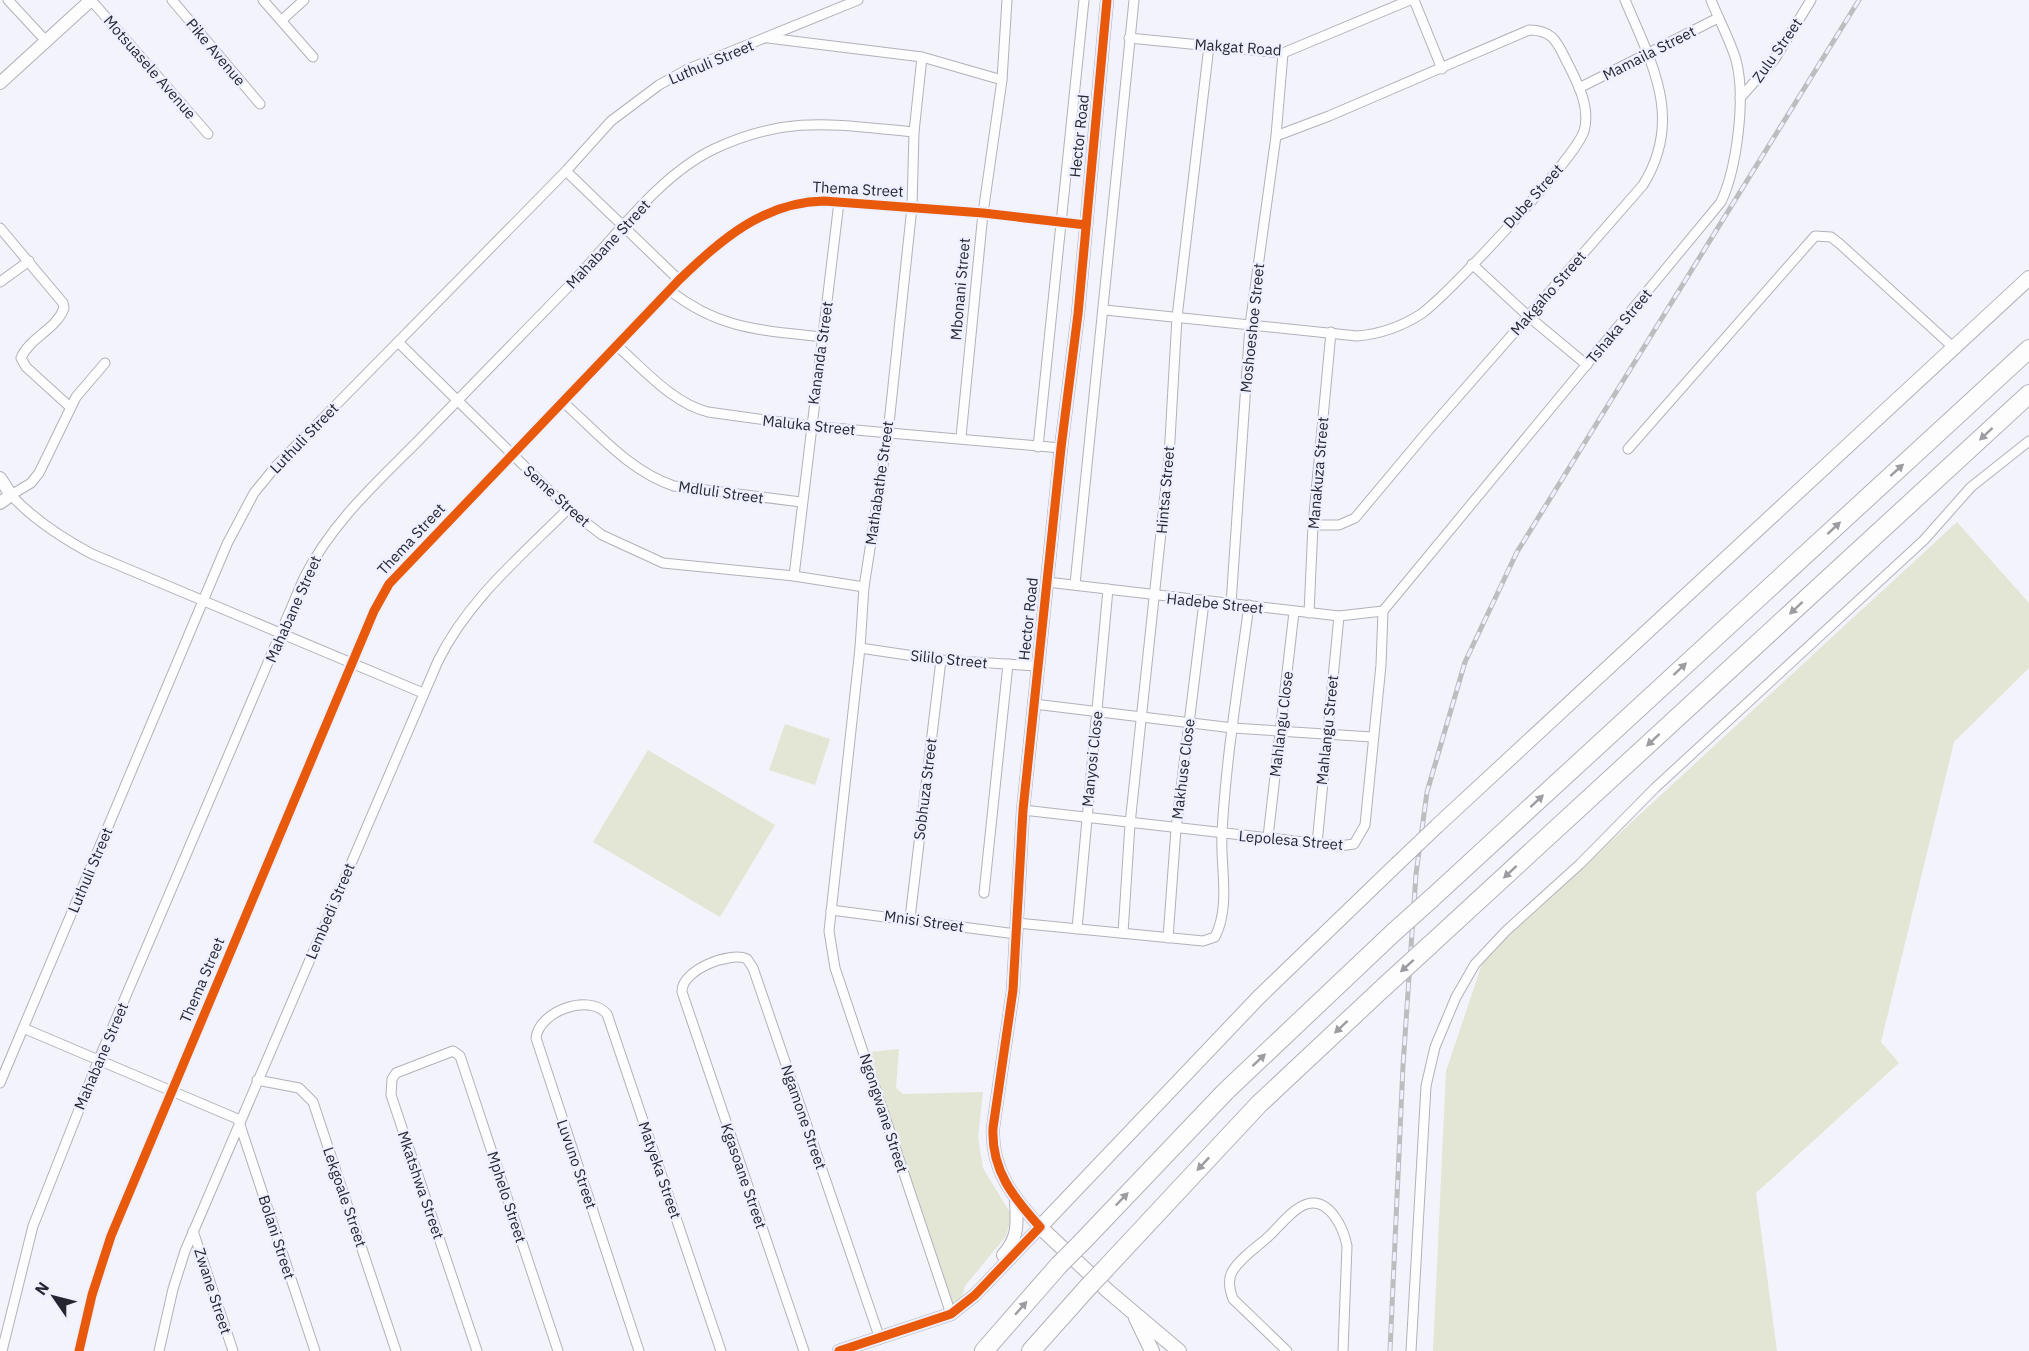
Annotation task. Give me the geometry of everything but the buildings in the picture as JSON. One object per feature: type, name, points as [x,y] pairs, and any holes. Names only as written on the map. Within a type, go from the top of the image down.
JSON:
[{"type":"highway","points":[[984,1351],[1059,1265],[1226,1091],[1394,932],[2029,349]]},
{"type":"highway","points":[[1031,1351],[1259,1104],[2029,394]]},
{"type":"main road","points":[[1179,1351],[1131,1311],[1040,1227],[1259,997],[1397,864],[2029,278]]},
{"type":"main road","points":[[1131,1311],[1152,1351]]},
{"type":"street","points":[[8,0],[46,41]]},
{"type":"street","points":[[0,83],[91,0]]},
{"type":"street","name":"Motsuasele Avenue","points":[[91,0],[208,134]]},
{"type":"street","name":"Pike Avenue","points":[[172,0],[260,104]]},
{"type":"street","points":[[263,0],[313,57]]},
{"type":"street","points":[[282,20],[304,0]]},
{"type":"street","name":"Luthuli Street","points":[[0,1083],[203,599],[239,517],[254,493],[276,466],[566,171],[612,121],[659,85],[688,69],[858,0]]},
{"type":"street","name":"Mbonani Street","points":[[961,437],[983,213],[1002,80],[1007,0]]},
{"type":"street","name":"Hector Road","points":[[1038,447],[1084,0]]},
{"type":"street","name":"Hector Road","points":[[1040,1227],[1016,1200],[999,1170],[993,1146],[994,1116],[1012,990],[1023,810],[1061,448],[1078,314],[1107,0]]},
{"type":"street","points":[[1075,584],[1105,310],[1134,0]]},
{"type":"street","points":[[1412,0],[1442,69]]},
{"type":"street","name":"Makgat Road","points":[[1129,38],[1283,53],[1412,0]]},
{"type":"street","name":"Makgaho Street","points":[[1313,525],[1339,525],[1355,518],[1643,185],[1653,169],[1661,144],[1664,120],[1659,83],[1625,0]]},
{"type":"street","name":"Tshaka Street","points":[[1383,611],[1721,202],[1729,186],[1735,155],[1740,98],[1736,59],[1711,0]]},
{"type":"street","name":"Zulu Street","points":[[1740,98],[1774,60],[1811,0]]},
{"type":"street","name":"Mamaila Street","points":[[1580,88],[1719,18]]},
{"type":"street","name":"Dube Street","points":[[1105,310],[1331,332],[1375,334],[1398,327],[1422,313],[1472,264],[1554,174],[1579,141],[1586,122],[1580,88],[1555,38],[1542,30],[1529,30],[1442,69],[1276,136]]},
{"type":"street","points":[[767,38],[922,57],[1002,80]]},
{"type":"street","name":"Hintsa Street","points":[[1123,933],[1130,824],[1156,597],[1169,457],[1177,316],[1209,46]]},
{"type":"street","name":"Moshoeshoe Street","points":[[1231,603],[1250,325],[1276,136],[1283,53]]},
{"type":"street","name":"Mathabathe Street","points":[[831,910],[860,648],[864,587],[888,433],[912,207],[914,132],[922,57]]},
{"type":"street","name":"Mahabane Street","points":[[2,1351],[33,1226],[99,1059],[312,561],[335,528],[668,181],[688,164],[714,149],[761,131],[806,123],[914,132]]},
{"type":"street","points":[[566,171],[679,280]]},
{"type":"street","name":"Thema Street","points":[[79,1351],[92,1295],[111,1236],[353,661],[381,596],[389,584],[679,280],[725,237],[771,211],[807,201],[839,202],[983,213],[1086,225]]},
{"type":"street","name":"Kananda Street","points":[[794,576],[810,426],[839,202]]},
{"type":"street","points":[[0,228],[64,308],[59,318],[23,354],[22,362],[70,407]]},
{"type":"street","points":[[1628,449],[1815,236],[1831,237],[1840,244],[1954,348]]},
{"type":"street","points":[[0,282],[28,261]]},
{"type":"street","points":[[1472,264],[1528,316],[1587,365]]},
{"type":"street","points":[[669,290],[691,307],[729,324],[823,338]]},
{"type":"street","name":"Manakuza Street","points":[[1310,613],[1313,525],[1331,332]]},
{"type":"street","name":"Seme Street","points":[[398,342],[568,509],[602,536],[663,563],[794,576],[864,587]]},
{"type":"street","name":"Maluka Street","points":[[616,345],[671,394],[695,409],[810,426],[961,437],[1061,448]]},
{"type":"street","points":[[0,503],[31,483],[39,473],[70,407],[105,363]]},
{"type":"street","name":"Mdluli Street","points":[[563,402],[628,462],[654,480],[674,486],[801,502]]},
{"type":"street","points":[[1411,1351],[1426,1086],[1435,1047],[1456,998],[1474,964],[1655,788],[1923,540],[1971,487],[2029,441]]},
{"type":"street","points":[[0,478],[11,495],[43,524],[92,554],[353,661],[423,693]]},
{"type":"street","name":"Lembedi Street","points":[[159,1351],[173,1289],[193,1232],[423,693],[448,640],[472,605],[568,509]]},
{"type":"street","name":"Hadebe Street","points":[[1047,582],[1075,584],[1156,597],[1339,616],[1383,611]]},
{"type":"street","name":"Manyosi Close","points":[[1077,929],[1085,819],[1108,589]]},
{"type":"street","name":"Makhuse Close","points":[[1168,938],[1176,829],[1204,602]]},
{"type":"street","points":[[1023,810],[1222,834],[1249,605]]},
{"type":"street","name":"Lepolesa Street","points":[[1017,929],[1077,929],[1203,941],[1215,937],[1221,917],[1225,881],[1222,834],[1268,837],[1346,847],[1354,844],[1363,832],[1381,665],[1383,611]]},
{"type":"street","name":"Mahlangu Close","points":[[1268,837],[1294,612]]},
{"type":"street","name":"Mahlangu Street","points":[[1317,844],[1339,616]]},
{"type":"street","name":"Sililo Street","points":[[860,648],[941,660],[1038,666]]},
{"type":"street","name":"Sobhuza Street","points":[[910,918],[941,660]]},
{"type":"street","name":"Hector Road","points":[[984,893],[1008,664]]},
{"type":"street","points":[[1034,705],[1233,728],[1372,737]]},
{"type":"street","name":"Mnisi Street","points":[[831,910],[1017,929]]},
{"type":"street","name":"Ngongwane Street","points":[[831,910],[830,943],[835,968],[951,1314]]},
{"type":"street","name":"Ngamone Street","points":[[686,977],[692,972],[732,956],[743,957],[751,963],[880,1339]]},
{"type":"street","name":"Kgasoane Street","points":[[686,977],[682,985],[684,1000],[804,1351]]},
{"type":"street","name":"Luvuno Street","points":[[585,1004],[548,1017],[541,1023],[537,1030],[538,1046],[639,1351]]},
{"type":"street","name":"Matyeka Street","points":[[585,1004],[601,1007],[607,1014],[721,1351]]},
{"type":"street","points":[[23,1028],[240,1121]]},
{"type":"street","name":"Mphelo Street","points":[[448,1052],[453,1051],[460,1056],[558,1351]]},
{"type":"street","name":"Mkatshwa Street","points":[[448,1052],[396,1073],[392,1079],[391,1095],[477,1351]]},
{"type":"street","name":"Lekgoale Street","points":[[257,1080],[299,1088],[313,1102],[396,1351]]},
{"type":"street","name":"Bolani Street","points":[[240,1121],[315,1351]]},
{"type":"street","points":[[975,1295],[981,1282],[1016,1238],[1018,1225],[1016,1200]]},
{"type":"street","points":[[1287,1351],[1233,1299],[1230,1292],[1230,1276],[1238,1264],[1296,1212],[1307,1204],[1314,1204],[1329,1211],[1345,1235],[1347,1246],[1344,1351]]},
{"type":"street","points":[[839,1351],[951,1314],[975,1295],[1040,1227]]},
{"type":"street","name":"Zwane Street","points":[[193,1232],[233,1351]]},
{"type":"green space","points":[[1957,522],[2029,603],[2029,668],[1954,742],[1881,1042],[1899,1063],[1756,1193],[1777,1351],[1433,1351],[1446,1071],[1484,958]]},
{"type":"green space","points":[[785,724],[830,739],[815,785],[769,770]]},
{"type":"green space","points":[[648,750],[775,825],[720,917],[593,842]]},
{"type":"green space","points":[[899,1049],[896,1088],[903,1094],[983,1092],[978,1137],[983,1168],[1012,1216],[1006,1236],[965,1286],[962,1297],[945,1309],[870,1052]]},
{"type":"railway","points":[[1390,1351],[1403,1066],[1416,874],[1427,792],[1465,662],[1517,552],[1859,0]]},
{"type":"cycle path","points":[[839,1351],[951,1314],[975,1295],[1040,1227],[1013,1194],[1000,1170],[993,1143],[993,1128],[1013,990],[1023,810],[1061,448],[1078,314],[1107,0]]},
{"type":"cycle path","points":[[79,1351],[92,1295],[111,1236],[374,611],[389,584],[679,280],[727,238],[762,216],[802,203],[824,201],[983,213],[1086,225]]}]
